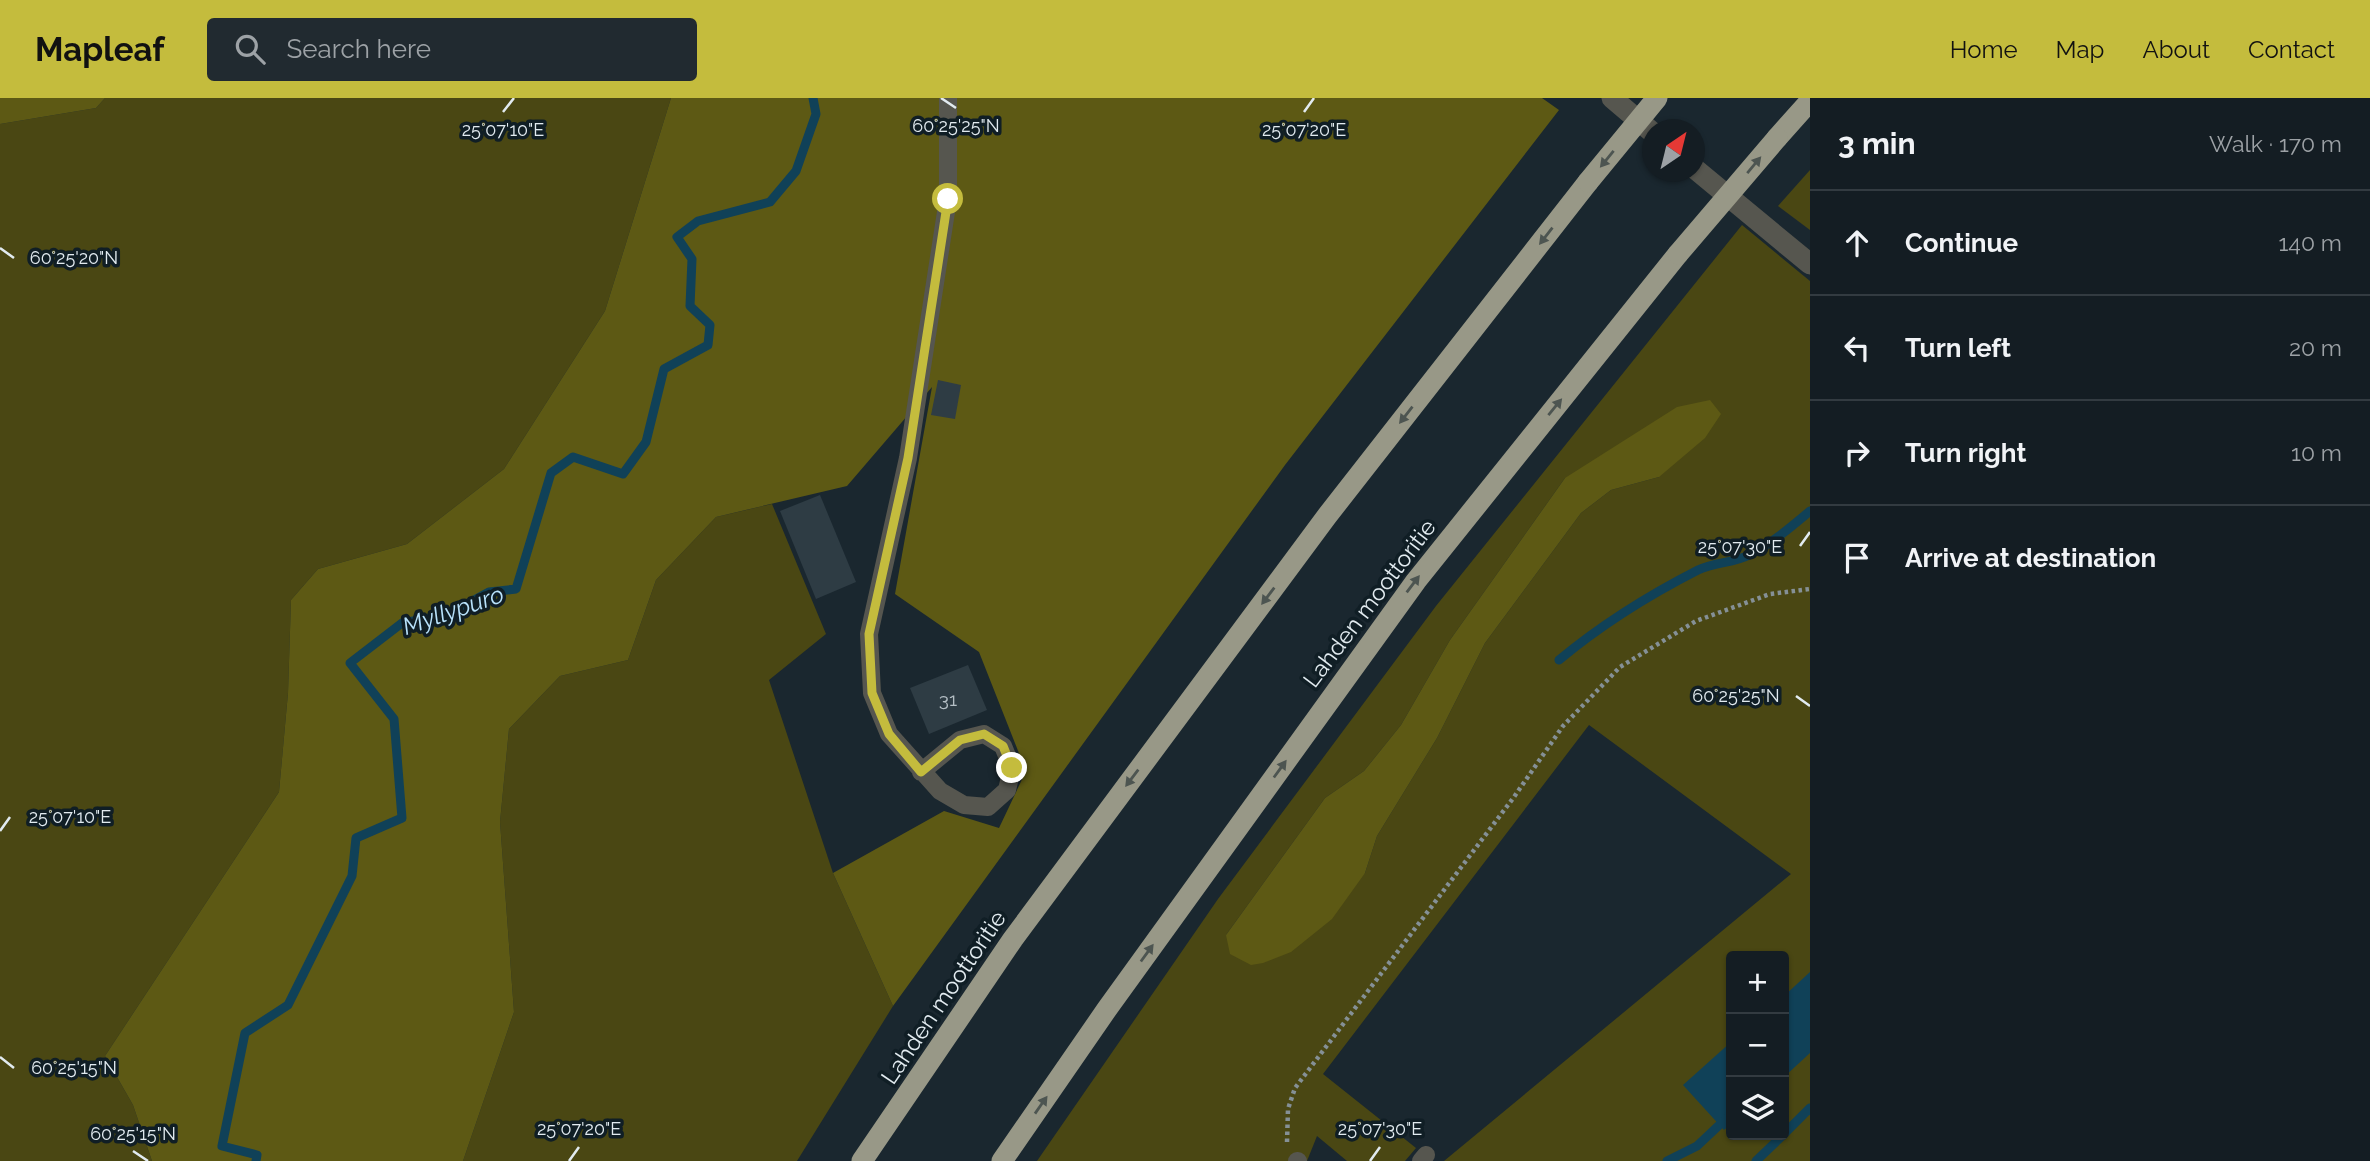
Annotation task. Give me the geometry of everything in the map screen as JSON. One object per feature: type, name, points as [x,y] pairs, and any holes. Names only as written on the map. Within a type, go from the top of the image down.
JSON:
[{"type":"highway","name":"Lahden moottoritie","points":[[862,1161],[1013,939],[1302,549],[1588,182],[1657,98]]},
{"type":"highway","name":"Lahden moottoritie","points":[[1002,1161],[1107,1009],[1416,581],[1678,254],[1810,101]]},
{"type":"street","points":[[1612,98],[1642,123]]},
{"type":"street","points":[[1705,175],[1810,264]]},
{"type":"lane","points":[[921,772],[960,740],[984,734],[1003,746],[1012,768],[1007,790],[988,807],[964,805],[940,791],[921,772],[889,734],[872,693],[869,634],[908,458],[948,199],[948,98]]},
{"type":"path","points":[[1297,1161],[1286,1144],[1288,1109],[1295,1088],[1514,797],[1563,726],[1620,667],[1696,621],[1770,594],[1810,589]]},
{"type":"shaded area","points":[[0,98],[105,98],[96,108],[0,124]]},
{"type":"shaded area","points":[[105,98],[671,98],[605,311],[504,469],[407,544],[318,569],[291,600],[288,693],[279,792],[105,1056],[133,1105],[152,1161],[0,1161],[0,124],[96,108]]},
{"type":"shaded area","points":[[671,98],[1542,98],[1559,110],[1285,465],[893,1006],[833,873],[944,811],[999,828],[1026,771],[979,652],[895,594],[932,387],[847,486],[716,517],[656,580],[628,660],[560,676],[509,729],[500,822],[514,1012],[463,1161],[152,1161],[133,1105],[105,1056],[279,792],[288,693],[291,600],[318,569],[407,544],[504,469],[605,311]]},
{"type":"shaded area","points":[[1810,170],[1810,230],[1778,206]]},
{"type":"shaded area","points":[[1742,225],[1810,281],[1810,1161],[1444,1161],[1791,874],[1589,725],[1323,1074],[1416,1148],[1405,1161],[1347,1161],[1317,1136],[1307,1161],[1037,1161],[1218,899],[1436,606]],"holes":[[[1659,477],[1611,490],[1581,513],[1485,643],[1437,738],[1377,836],[1365,873],[1226,935],[1325,798],[1364,771],[1401,725],[1450,640],[1565,478]]]},
{"type":"shaded area","points":[[1710,400],[1721,414],[1705,438],[1659,477],[1611,490],[1581,513],[1485,643],[1437,738],[1377,836],[1365,873],[1332,919],[1291,952],[1263,963],[1251,965],[1230,954],[1226,935],[1325,798],[1364,771],[1401,725],[1450,640],[1565,478],[1677,407]]},
{"type":"shaded area","points":[[772,504],[826,634],[769,680],[833,873],[893,1006],[797,1161],[463,1161],[514,1012],[500,822],[509,729],[560,676],[628,660],[656,580],[716,517]]},
{"type":"water","points":[[1810,972],[1810,1053],[1789,1072],[1789,1014],[1789,991]]},
{"type":"water","points":[[1726,1046],[1726,1128],[1724,1130],[1683,1085]]},
{"type":"building","points":[[938,380],[961,385],[955,419],[931,415]]},
{"type":"building","points":[[820,495],[856,582],[816,599],[780,511]]},
{"type":"building","points":[[968,665],[987,710],[929,734],[910,688]]},
{"type":"waterway","name":"Myllypuro","points":[[256,1161],[257,1155],[222,1146],[245,1033],[288,1005],[352,876],[356,838],[402,818],[394,719],[350,663],[402,623],[447,615],[489,592],[516,589],[551,473],[573,457],[623,474],[646,442],[664,369],[708,345],[710,325],[690,306],[692,259],[677,237],[698,221],[770,202],[796,171],[816,114],[813,98]]},
{"type":"waterway","points":[[1559,660],[1644,600],[1698,570],[1749,555],[1810,511]]},
{"type":"waterway","points":[[1789,1129],[1810,1108]]},
{"type":"waterway","points":[[1667,1161],[1697,1146],[1726,1119]]},
{"type":"waterway","points":[[1756,1161],[1778,1140]]},
{"type":"route","points":[[948,199],[908,458],[869,634],[872,693],[889,734],[921,772],[960,740],[984,734],[1003,746],[1012,768]]}]
